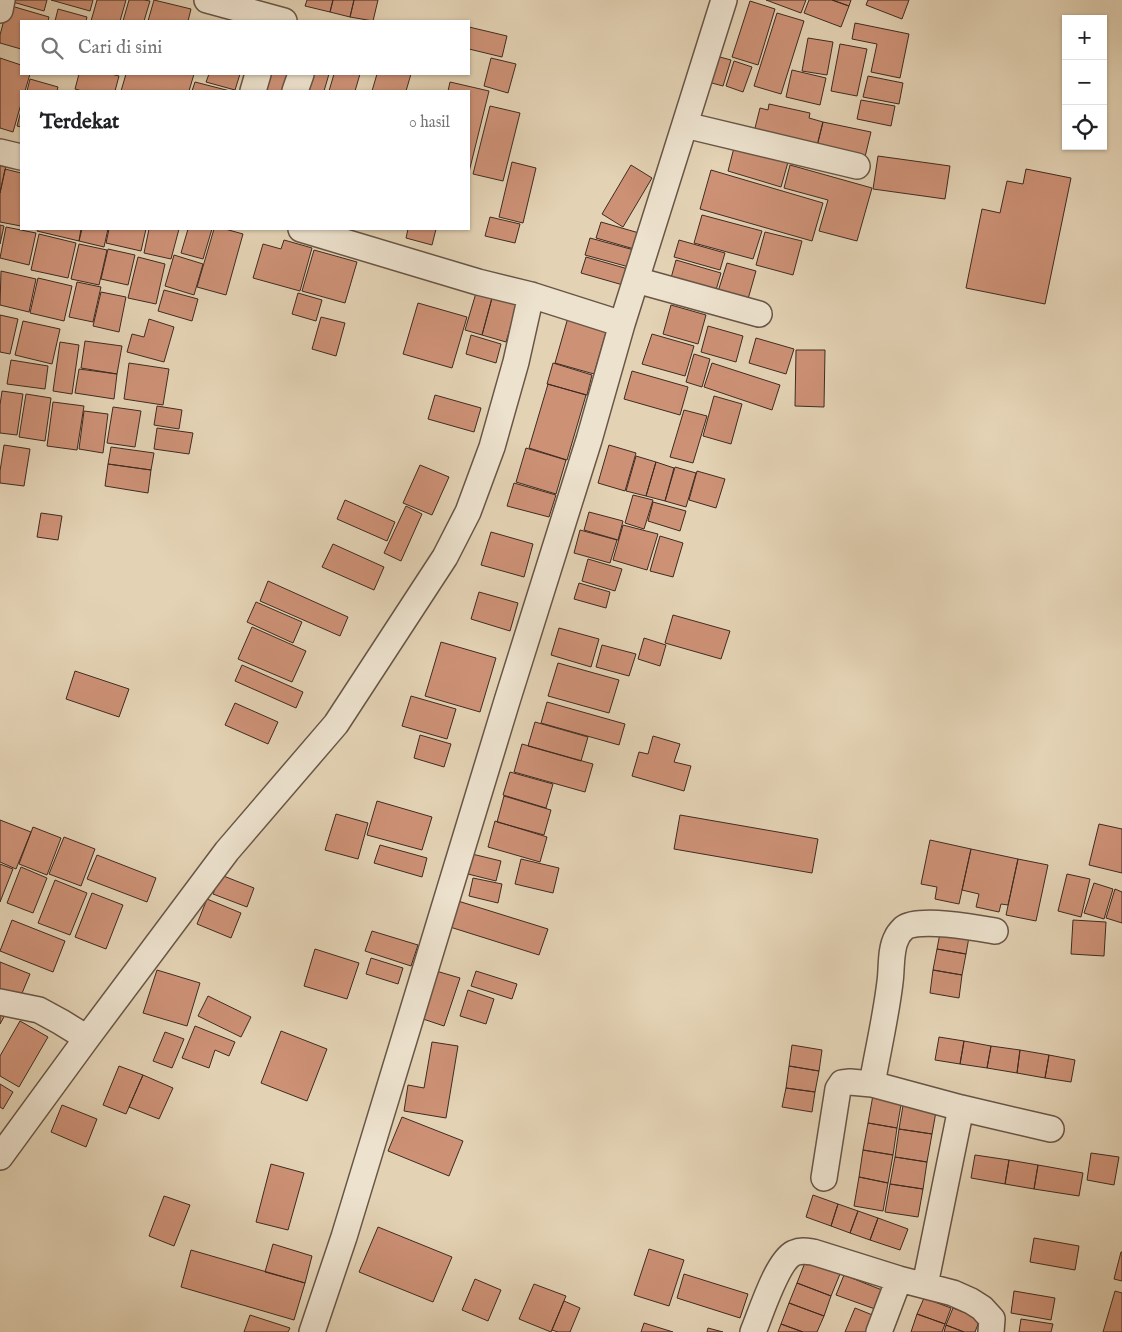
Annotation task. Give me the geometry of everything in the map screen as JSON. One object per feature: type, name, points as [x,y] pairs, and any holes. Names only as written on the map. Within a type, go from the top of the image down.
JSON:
[{"type":"street","points":[[0,10],[2,0]]},
{"type":"street","points":[[207,0],[278,15]]},
{"type":"street","points":[[312,1332],[344,1237],[507,701],[589,440],[622,324],[724,0]]},
{"type":"street","points":[[253,90],[258,75]]},
{"type":"street","points":[[295,90],[301,75]]},
{"type":"street","points":[[685,125],[857,166]]},
{"type":"street","points":[[0,152],[20,157]]},
{"type":"street","points":[[304,230],[478,282],[549,300],[622,324]]},
{"type":"street","points":[[636,280],[759,314]]},
{"type":"street","points":[[0,1157],[227,851],[336,724],[445,557],[468,512],[492,447],[516,362],[549,300]]},
{"type":"street","points":[[872,1084],[897,936],[906,927],[915,924],[964,926],[995,932]]},
{"type":"street","points":[[0,1002],[39,1010],[87,1038]]},
{"type":"street","points":[[824,1178],[838,1089],[842,1083],[872,1084],[1051,1129]]},
{"type":"street","points":[[925,1285],[962,1108]]},
{"type":"street","points":[[753,1332],[777,1272],[792,1254],[802,1250],[953,1293],[982,1308],[992,1319],[991,1332]]},
{"type":"street","points":[[879,1332],[899,1279]]},
{"type":"building","points":[[6,0],[47,0],[44,11]]},
{"type":"building","points":[[51,0],[93,0],[90,11]]},
{"type":"building","points":[[97,0],[126,0],[120,20],[91,20]]},
{"type":"building","points":[[129,0],[150,1],[144,20],[123,20]]},
{"type":"building","points":[[154,0],[191,9],[188,20],[148,20]]},
{"type":"building","points":[[307,0],[333,0],[330,12],[305,6]]},
{"type":"building","points":[[333,0],[354,0],[350,17],[330,12]]},
{"type":"building","points":[[354,0],[378,0],[373,20],[350,17]]},
{"type":"building","points":[[766,0],[806,0],[801,13]]},
{"type":"building","points":[[809,0],[832,0],[849,6],[841,27],[804,13]]},
{"type":"building","points":[[832,0],[851,0],[849,6]]},
{"type":"building","points":[[868,0],[909,0],[902,19],[866,5]]},
{"type":"building","points":[[750,1],[775,9],[758,65],[732,57]]},
{"type":"building","points":[[8,5],[49,17],[48,20],[20,20],[20,49],[0,43],[0,35]]},
{"type":"building","points":[[58,9],[87,17],[86,20],[55,20]]},
{"type":"building","points":[[777,13],[804,21],[781,94],[754,86]]},
{"type":"building","points":[[855,23],[909,34],[900,78],[871,72],[877,44],[852,39]]},
{"type":"building","points":[[470,27],[507,36],[502,57],[470,49]]},
{"type":"building","points":[[808,38],[833,42],[827,75],[802,71]]},
{"type":"building","points":[[840,44],[867,49],[857,96],[831,91]]},
{"type":"building","points":[[716,56],[731,60],[723,86],[708,82]]},
{"type":"building","points":[[0,58],[20,65],[20,75],[30,75],[25,90],[20,90],[20,108],[13,132],[0,128]]},
{"type":"building","points":[[491,58],[516,64],[508,93],[484,86]]},
{"type":"building","points":[[734,61],[752,67],[743,92],[726,86]]},
{"type":"building","points":[[792,70],[826,78],[820,105],[786,97]]},
{"type":"building","points":[[79,75],[119,76],[115,90],[75,89]]},
{"type":"building","points":[[126,75],[194,75],[189,90],[121,90]]},
{"type":"building","points":[[209,75],[240,75],[235,90],[206,82]]},
{"type":"building","points":[[266,75],[297,75],[292,90],[262,89]]},
{"type":"building","points":[[309,75],[329,75],[324,90],[304,90]]},
{"type":"building","points":[[334,75],[360,75],[355,90],[329,90]]},
{"type":"building","points":[[377,75],[411,75],[406,90],[372,90]]},
{"type":"building","points":[[868,76],[903,83],[899,104],[863,97]]},
{"type":"building","points":[[30,79],[58,87],[57,90],[27,90]]},
{"type":"building","points":[[195,82],[226,90],[192,90]]},
{"type":"building","points":[[450,82],[489,91],[470,168],[470,90],[448,90]]},
{"type":"building","points":[[861,100],[895,106],[891,126],[857,119]]},
{"type":"building","points":[[769,104],[810,113],[809,118],[823,122],[816,150],[753,136],[760,108],[768,110]]},
{"type":"building","points":[[490,106],[520,113],[503,181],[473,174]]},
{"type":"building","points":[[20,115],[20,127],[17,126]]},
{"type":"building","points":[[823,122],[871,132],[864,161],[816,150]]},
{"type":"building","points":[[736,140],[790,155],[781,187],[728,171]]},
{"type":"building","points":[[878,156],[950,166],[945,199],[873,189]]},
{"type":"building","points":[[512,162],[536,168],[523,223],[499,217]]},
{"type":"building","points":[[0,165],[6,166],[0,193]]},
{"type":"building","points":[[631,165],[652,178],[623,227],[602,214]]},
{"type":"building","points":[[790,165],[872,188],[857,241],[819,231],[828,200],[784,188]]},
{"type":"building","points":[[5,169],[20,173],[20,226],[0,222],[0,193]]},
{"type":"building","points":[[1026,169],[1071,178],[1045,304],[966,288],[982,209],[1000,213],[1007,181],[1023,184]]},
{"type":"building","points":[[711,170],[823,203],[812,241],[700,209]]},
{"type":"building","points":[[702,215],[762,231],[753,259],[694,243]]},
{"type":"building","points":[[490,217],[520,224],[515,243],[485,236]]},
{"type":"building","points":[[601,222],[639,233],[634,249],[596,238]]},
{"type":"building","points":[[0,225],[4,226],[0,244]]},
{"type":"building","points":[[6,227],[36,233],[29,265],[0,258]]},
{"type":"building","points":[[38,230],[81,230],[79,241]]},
{"type":"building","points":[[82,230],[108,230],[104,247],[79,241]]},
{"type":"building","points":[[109,230],[146,230],[141,251],[106,243]]},
{"type":"building","points":[[149,230],[179,230],[171,259],[144,253]]},
{"type":"building","points":[[188,230],[212,230],[203,259],[181,253]]},
{"type":"building","points":[[214,230],[229,230],[243,234],[226,295],[197,287]]},
{"type":"building","points":[[408,230],[436,230],[432,245],[406,238]]},
{"type":"building","points":[[765,232],[802,241],[793,275],[756,265]]},
{"type":"building","points":[[39,234],[76,243],[68,278],[31,270]]},
{"type":"building","points":[[590,238],[634,250],[629,267],[585,255]]},
{"type":"building","points":[[284,240],[312,248],[300,291],[253,278],[263,244],[281,249]]},
{"type":"building","points":[[679,240],[725,253],[720,270],[674,257]]},
{"type":"building","points":[[79,244],[107,250],[99,285],[71,279]]},
{"type":"building","points":[[108,249],[135,255],[128,285],[101,279]]},
{"type":"building","points":[[314,250],[357,262],[345,303],[302,291]]},
{"type":"building","points":[[174,255],[203,264],[194,295],[165,286]]},
{"type":"building","points":[[138,257],[165,264],[156,304],[128,298]]},
{"type":"building","points":[[586,257],[628,269],[623,285],[581,273]]},
{"type":"building","points":[[676,260],[721,273],[716,290],[671,278]]},
{"type":"building","points":[[727,263],[756,271],[746,306],[716,298]]},
{"type":"building","points":[[1,271],[36,279],[29,312],[0,305]]},
{"type":"building","points":[[38,278],[72,286],[64,321],[30,313]]},
{"type":"building","points":[[77,282],[101,287],[93,322],[69,317]]},
{"type":"building","points":[[164,290],[198,299],[192,321],[158,311]]},
{"type":"building","points":[[101,292],[126,297],[119,332],[93,326]]},
{"type":"building","points":[[298,293],[322,300],[316,321],[292,314]]},
{"type":"building","points":[[476,293],[492,298],[482,335],[465,330]]},
{"type":"building","points":[[492,298],[517,305],[506,342],[482,335]]},
{"type":"building","points":[[418,303],[467,317],[452,368],[403,354]]},
{"type":"building","points":[[671,305],[706,315],[698,344],[663,334]]},
{"type":"building","points":[[569,314],[608,325],[594,374],[555,363]]},
{"type":"building","points":[[0,315],[18,319],[10,354],[0,352]]},
{"type":"building","points":[[321,317],[345,323],[336,356],[312,349]]},
{"type":"building","points":[[149,319],[174,327],[164,362],[127,352],[132,334],[144,337]]},
{"type":"building","points":[[23,321],[60,329],[52,364],[15,355]]},
{"type":"building","points":[[708,326],[743,336],[736,362],[701,352]]},
{"type":"building","points":[[652,334],[694,346],[685,376],[642,364]]},
{"type":"building","points":[[471,335],[501,344],[496,363],[466,354]]},
{"type":"building","points":[[756,338],[794,349],[786,374],[749,363]]},
{"type":"building","points":[[85,341],[122,346],[117,374],[81,368]]},
{"type":"building","points":[[60,342],[79,345],[72,394],[53,391]]},
{"type":"building","points":[[796,350],[825,350],[824,407],[795,406]]},
{"type":"building","points":[[694,354],[710,359],[702,387],[686,382]]},
{"type":"building","points":[[11,360],[48,366],[45,389],[7,384]]},
{"type":"building","points":[[129,363],[169,369],[163,405],[124,399]]},
{"type":"building","points":[[553,363],[592,375],[587,395],[547,384]]},
{"type":"building","points":[[712,363],[780,385],[772,410],[704,387]]},
{"type":"building","points":[[79,369],[117,374],[114,399],[75,393]]},
{"type":"building","points":[[632,371],[688,387],[680,415],[624,399]]},
{"type":"building","points":[[548,384],[586,395],[567,460],[529,448]]},
{"type":"building","points":[[2,391],[23,394],[17,435],[0,433]]},
{"type":"building","points":[[26,394],[51,398],[45,441],[19,437]]},
{"type":"building","points":[[435,395],[481,408],[474,432],[428,419]]},
{"type":"building","points":[[714,396],[742,404],[731,444],[703,436]]},
{"type":"building","points":[[53,402],[84,406],[77,450],[47,446]]},
{"type":"building","points":[[157,406],[182,410],[179,429],[154,425]]},
{"type":"building","points":[[113,407],[141,411],[135,447],[107,443]]},
{"type":"building","points":[[684,410],[707,416],[693,463],[670,457]]},
{"type":"building","points":[[84,411],[108,414],[103,453],[79,449]]},
{"type":"building","points":[[157,428],[193,433],[189,454],[154,449]]},
{"type":"building","points":[[4,445],[30,449],[24,486],[0,483]]},
{"type":"building","points":[[609,445],[636,453],[625,491],[598,483]]},
{"type":"building","points":[[111,447],[154,453],[151,470],[108,464]]},
{"type":"building","points":[[526,448],[566,460],[556,494],[516,482]]},
{"type":"building","points":[[636,456],[656,462],[646,496],[626,491]]},
{"type":"building","points":[[656,462],[674,468],[665,501],[646,496]]},
{"type":"building","points":[[108,464],[151,470],[148,493],[105,486]]},
{"type":"building","points":[[420,465],[449,477],[432,515],[403,503]]},
{"type":"building","points":[[675,467],[696,473],[686,507],[665,501]]},
{"type":"building","points":[[697,471],[725,479],[716,508],[689,500]]},
{"type":"building","points":[[514,483],[556,495],[549,517],[507,506]]},
{"type":"building","points":[[633,495],[653,500],[644,529],[625,523]]},
{"type":"building","points":[[345,500],[395,522],[387,541],[337,519]]},
{"type":"building","points":[[653,502],[686,511],[680,531],[648,521]]},
{"type":"building","points":[[406,506],[422,514],[401,561],[384,553]]},
{"type":"building","points":[[589,512],[623,521],[618,540],[584,530]]},
{"type":"building","points":[[41,513],[62,516],[58,540],[37,537]]},
{"type":"building","points":[[623,525],[658,534],[647,570],[613,560]]},
{"type":"building","points":[[580,530],[617,540],[610,563],[574,553]]},
{"type":"building","points":[[491,532],[533,544],[524,577],[481,565]]},
{"type":"building","points":[[660,536],[683,543],[673,577],[650,571]]},
{"type":"building","points":[[333,544],[384,567],[374,590],[322,567]]},
{"type":"building","points":[[588,559],[622,569],[615,591],[582,581]]},
{"type":"building","points":[[268,581],[348,617],[340,636],[260,601]]},
{"type":"building","points":[[579,583],[610,592],[606,608],[574,599]]},
{"type":"building","points":[[479,592],[518,603],[510,631],[471,619]]},
{"type":"building","points":[[256,602],[302,622],[293,643],[247,622]]},
{"type":"building","points":[[673,615],[730,631],[721,659],[665,643]]},
{"type":"building","points":[[252,627],[306,651],[292,682],[238,659]]},
{"type":"building","points":[[559,628],[599,639],[591,667],[551,655]]},
{"type":"building","points":[[644,638],[666,645],[660,666],[638,659]]},
{"type":"building","points":[[441,642],[496,658],[480,712],[425,696]]},
{"type":"building","points":[[602,645],[636,654],[629,676],[596,667]]},
{"type":"building","points":[[558,663],[619,680],[609,713],[548,696]]},
{"type":"building","points":[[242,665],[303,692],[296,708],[235,681]]},
{"type":"building","points":[[75,671],[129,689],[119,717],[66,699]]},
{"type":"building","points":[[411,696],[456,709],[447,739],[402,726]]},
{"type":"building","points":[[547,702],[625,724],[619,745],[541,723]]},
{"type":"building","points":[[235,703],[278,722],[268,744],[225,725]]},
{"type":"building","points":[[535,722],[588,737],[581,761],[528,746]]},
{"type":"building","points":[[420,735],[451,744],[444,767],[414,758]]},
{"type":"building","points":[[653,736],[680,744],[674,762],[691,766],[684,791],[632,776],[639,752],[648,754]]},
{"type":"building","points":[[522,744],[593,764],[585,792],[514,772]]},
{"type":"building","points":[[510,772],[553,784],[546,808],[503,795]]},
{"type":"building","points":[[504,796],[551,810],[544,835],[497,822]]},
{"type":"building","points":[[377,801],[432,817],[422,850],[367,835]]},
{"type":"building","points":[[336,814],[368,823],[358,859],[325,850]]},
{"type":"building","points":[[680,815],[818,839],[812,873],[674,849]]},
{"type":"building","points":[[0,820],[31,832],[16,869],[0,862]]},
{"type":"building","points":[[495,821],[547,837],[540,862],[488,847]]},
{"type":"building","points":[[1099,824],[1122,829],[1122,873],[1089,865]]},
{"type":"building","points":[[33,827],[61,838],[47,875],[19,864]]},
{"type":"building","points":[[64,837],[95,849],[81,886],[49,874]]},
{"type":"building","points":[[930,840],[971,849],[959,904],[935,899],[937,887],[921,884]]},
{"type":"building","points":[[380,845],[427,858],[422,877],[374,863]]},
{"type":"building","points":[[971,849],[1018,859],[1008,905],[1001,904],[999,912],[976,907],[979,894],[962,890]]},
{"type":"building","points":[[472,854],[501,861],[496,881],[468,874]]},
{"type":"building","points":[[97,855],[156,878],[147,902],[87,879]]},
{"type":"building","points":[[521,859],[559,868],[553,893],[515,884]]},
{"type":"building","points":[[1018,859],[1048,865],[1036,921],[1006,915]]},
{"type":"building","points":[[0,864],[13,869],[0,902]]},
{"type":"building","points":[[21,867],[47,878],[33,913],[7,903]]},
{"type":"building","points":[[1067,874],[1090,879],[1081,917],[1058,911]]},
{"type":"building","points":[[221,875],[254,888],[247,907],[213,894]]},
{"type":"building","points":[[473,878],[502,884],[498,903],[469,896]]},
{"type":"building","points":[[55,880],[87,893],[70,935],[38,923]]},
{"type":"building","points":[[1094,883],[1113,889],[1104,919],[1084,913]]},
{"type":"building","points":[[1115,889],[1122,892],[1122,923],[1106,918]]},
{"type":"building","points":[[92,893],[123,905],[106,949],[75,937]]},
{"type":"building","points":[[207,899],[241,913],[231,938],[197,924]]},
{"type":"building","points":[[458,901],[548,929],[539,955],[450,927]]},
{"type":"building","points":[[12,920],[65,941],[53,972],[0,951]]},
{"type":"building","points":[[1073,920],[1106,922],[1104,956],[1071,954]]},
{"type":"building","points":[[372,931],[418,945],[411,966],[365,951]]},
{"type":"building","points":[[940,933],[969,937],[966,954],[937,949]]},
{"type":"building","points":[[315,949],[359,963],[347,999],[304,986]]},
{"type":"building","points":[[937,949],[966,954],[962,975],[933,970]]},
{"type":"building","points":[[371,958],[403,968],[398,984],[366,974]]},
{"type":"building","points":[[0,962],[30,974],[20,998],[0,990]]},
{"type":"building","points":[[157,970],[200,983],[187,1026],[143,1013]]},
{"type":"building","points":[[933,970],[962,975],[959,998],[930,993]]},
{"type":"building","points":[[436,971],[460,978],[444,1026],[420,1018]]},
{"type":"building","points":[[476,971],[517,984],[512,999],[471,986]]},
{"type":"building","points":[[468,990],[494,999],[486,1024],[460,1016]]},
{"type":"building","points":[[208,996],[251,1017],[241,1037],[198,1016]]},
{"type":"building","points":[[0,1012],[5,1015],[0,1024]]},
{"type":"building","points":[[20,1021],[48,1037],[19,1087],[0,1076],[0,1056]]},
{"type":"building","points":[[195,1026],[235,1042],[229,1056],[215,1050],[209,1068],[182,1058]]},
{"type":"building","points":[[281,1031],[327,1049],[307,1101],[261,1083]]},
{"type":"building","points":[[165,1032],[184,1039],[172,1068],[153,1061]]},
{"type":"building","points":[[939,1037],[964,1041],[960,1064],[935,1060]]},
{"type":"building","points":[[964,1041],[991,1046],[987,1068],[960,1064]]},
{"type":"building","points":[[432,1042],[458,1046],[446,1118],[404,1111],[408,1085],[424,1088]]},
{"type":"building","points":[[792,1045],[822,1050],[819,1071],[789,1066]]},
{"type":"building","points":[[991,1046],[1020,1050],[1017,1073],[987,1068]]},
{"type":"building","points":[[1020,1050],[1049,1055],[1045,1078],[1017,1073]]},
{"type":"building","points":[[1049,1055],[1075,1060],[1071,1082],[1045,1078]]},
{"type":"building","points":[[119,1066],[143,1075],[126,1114],[103,1105]]},
{"type":"building","points":[[789,1066],[819,1071],[815,1092],[786,1088]]},
{"type":"building","points":[[143,1075],[173,1088],[159,1119],[129,1107]]},
{"type":"building","points":[[0,1084],[13,1092],[3,1109],[0,1107]]},
{"type":"building","points":[[786,1088],[815,1092],[812,1112],[782,1107]]},
{"type":"building","points":[[873,1095],[902,1099],[897,1128],[868,1123]]},
{"type":"building","points":[[904,1100],[937,1106],[932,1134],[899,1129]]},
{"type":"building","points":[[62,1105],[97,1119],[86,1147],[51,1132]]},
{"type":"building","points":[[402,1117],[463,1141],[449,1176],[388,1151]]},
{"type":"building","points":[[868,1123],[897,1128],[893,1155],[863,1150]]},
{"type":"building","points":[[899,1129],[932,1134],[927,1162],[895,1157]]},
{"type":"building","points":[[863,1150],[893,1155],[888,1183],[859,1177]]},
{"type":"building","points":[[1091,1153],[1119,1157],[1114,1185],[1087,1180]]},
{"type":"building","points":[[975,1155],[1009,1160],[1005,1184],[971,1178]]},
{"type":"building","points":[[895,1157],[927,1162],[923,1189],[890,1184]]},
{"type":"building","points":[[1009,1160],[1038,1165],[1034,1189],[1005,1184]]},
{"type":"building","points":[[271,1164],[304,1173],[288,1230],[256,1222]]},
{"type":"building","points":[[1038,1165],[1083,1173],[1079,1196],[1034,1189]]},
{"type":"building","points":[[859,1177],[888,1183],[883,1211],[854,1206]]},
{"type":"building","points":[[890,1184],[923,1189],[918,1217],[885,1212]]},
{"type":"building","points":[[813,1195],[838,1204],[831,1226],[806,1217]]},
{"type":"building","points":[[164,1196],[190,1205],[174,1246],[149,1236]]},
{"type":"building","points":[[838,1204],[858,1211],[850,1233],[831,1226]]},
{"type":"building","points":[[858,1211],[878,1218],[870,1240],[850,1233]]},
{"type":"building","points":[[878,1218],[908,1229],[900,1250],[870,1240]]},
{"type":"building","points":[[378,1227],[452,1257],[433,1302],[359,1272]]},
{"type":"building","points":[[1034,1238],[1079,1246],[1075,1270],[1030,1262]]},
{"type":"building","points":[[273,1244],[312,1256],[305,1283],[265,1272]]},
{"type":"building","points":[[649,1249],[684,1260],[669,1306],[634,1295]]},
{"type":"building","points":[[191,1250],[305,1283],[294,1320],[181,1287]]},
{"type":"building","points":[[1122,1252],[1122,1281],[1114,1279]]},
{"type":"building","points":[[806,1260],[840,1274],[831,1296],[797,1283]]},
{"type":"building","points":[[684,1274],[748,1294],[740,1318],[677,1298]]},
{"type":"building","points":[[844,1275],[882,1290],[875,1309],[836,1295]]},
{"type":"building","points":[[475,1279],[501,1290],[488,1321],[462,1310]]},
{"type":"building","points":[[797,1283],[831,1296],[824,1316],[789,1303]]},
{"type":"building","points":[[534,1284],[566,1296],[551,1332],[519,1319]]},
{"type":"building","points":[[1014,1291],[1055,1298],[1051,1320],[1011,1313]]},
{"type":"building","points":[[1115,1291],[1122,1293],[1122,1332],[1103,1332]]},
{"type":"building","points":[[924,1298],[951,1308],[945,1324],[917,1314]]},
{"type":"building","points":[[564,1301],[580,1308],[570,1332],[558,1332],[552,1330]]},
{"type":"building","points":[[789,1303],[824,1316],[817,1332],[803,1332],[781,1324]]},
{"type":"building","points":[[855,1308],[880,1318],[874,1332],[845,1332]]},
{"type":"building","points":[[953,1308],[980,1319],[975,1332],[964,1332],[946,1325]]},
{"type":"building","points":[[917,1314],[945,1324],[942,1332],[911,1332]]},
{"type":"building","points":[[250,1315],[290,1328],[288,1332],[244,1332]]},
{"type":"building","points":[[1021,1319],[1053,1324],[1051,1332],[1019,1332]]},
{"type":"building","points":[[644,1323],[673,1332],[641,1332]]},
{"type":"building","points":[[781,1324],[803,1332],[778,1332]]},
{"type":"building","points":[[946,1325],[964,1332],[944,1332]]},
{"type":"building","points":[[708,1328],[723,1332],[707,1332]]}]
